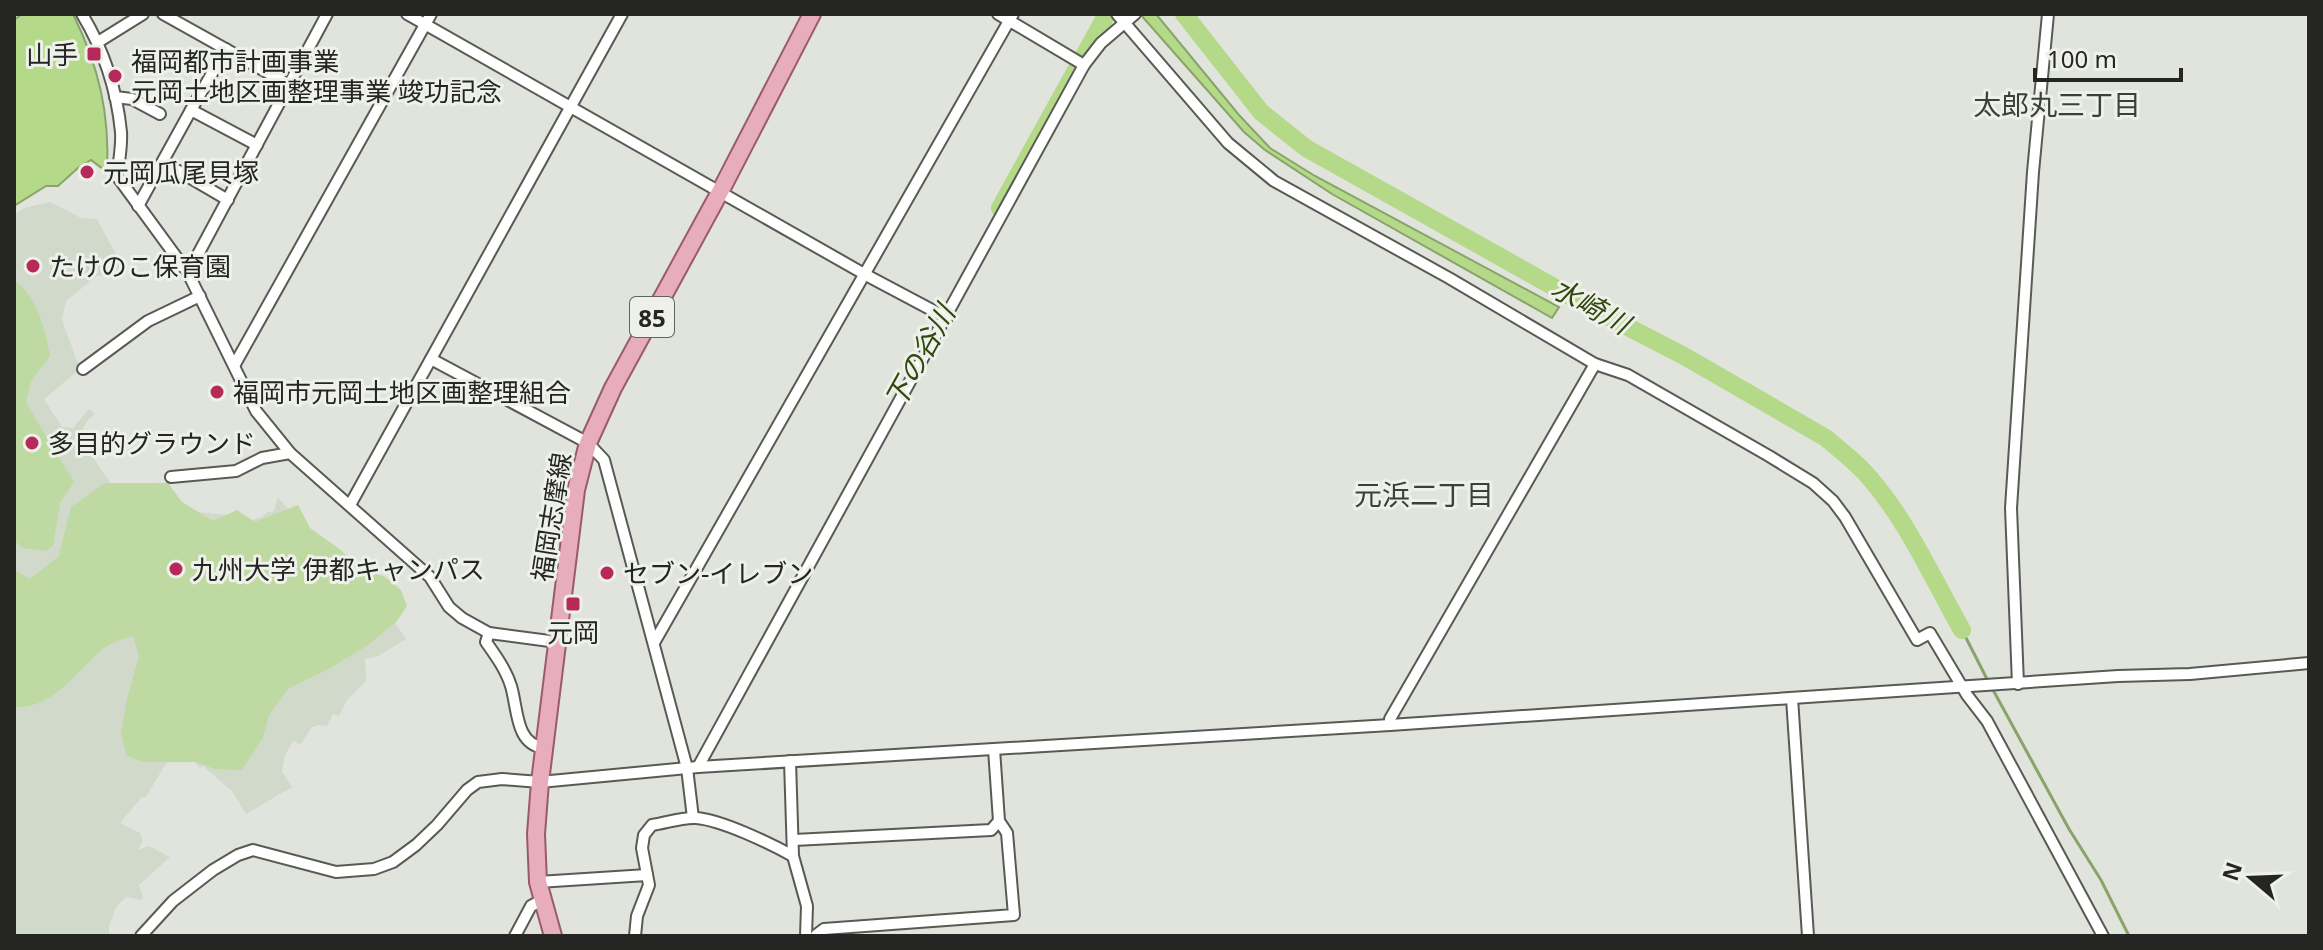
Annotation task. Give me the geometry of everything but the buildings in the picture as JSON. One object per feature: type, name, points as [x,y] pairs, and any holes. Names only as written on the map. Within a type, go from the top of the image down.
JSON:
[{"type":"main road","name":"福岡志摩線","points":[[553,936],[538,882],[536,834],[576,490],[588,443],[613,388],[812,14]]},
{"type":"street","points":[[82,14],[98,42],[115,97],[121,134],[117,176],[188,273],[256,411],[290,453],[430,577],[449,607],[475,627],[489,633],[557,642]]},
{"type":"street","points":[[98,42],[143,14]]},
{"type":"street","points":[[163,14],[288,84]]},
{"type":"street","points":[[188,273],[325,17],[313,14]]},
{"type":"street","points":[[407,14],[428,19],[570,108],[942,315]]},
{"type":"street","points":[[350,505],[622,14]]},
{"type":"street","points":[[998,14],[1011,17],[1081,63]]},
{"type":"street","points":[[2018,684],[2011,508],[2033,172],[2048,14]]},
{"type":"street","points":[[655,641],[1011,17]]},
{"type":"street","points":[[692,768],[1081,63],[1126,17],[1228,143],[1274,181],[1449,278],[1595,364],[1628,375],[1769,456],[1833,501],[1917,640],[1930,633],[1987,721],[2103,936]]},
{"type":"street","points":[[235,364],[428,19]]},
{"type":"street","points":[[138,206],[226,49]]},
{"type":"street","points":[[115,97],[132,99],[160,114]]},
{"type":"street","points":[[191,110],[257,145]]},
{"type":"street","points":[[163,162],[228,200]]},
{"type":"street","points":[[83,369],[148,321],[200,296]]},
{"type":"street","points":[[431,359],[588,443],[604,460],[692,768],[693,818]]},
{"type":"street","points":[[1390,725],[1390,719],[1595,364]]},
{"type":"street","points":[[171,477],[236,471],[262,458],[290,453]]},
{"type":"street","points":[[489,633],[486,642],[511,685],[524,738],[533,747],[544,748]]},
{"type":"street","points":[[141,936],[173,901],[213,870],[253,850],[336,872],[374,869],[393,862],[416,845],[478,782],[502,779],[540,782],[790,761],[2190,674],[2309,663]]},
{"type":"street","points":[[1792,698],[1808,936]]},
{"type":"street","points":[[790,761],[793,856],[812,934],[824,929],[1014,915],[1007,833],[999,821],[994,749]]},
{"type":"street","points":[[635,936],[637,916],[649,885],[642,848],[644,835],[652,825],[693,818],[722,825],[793,856]]},
{"type":"street","points":[[794,840],[991,830],[999,821]]},
{"type":"street","points":[[538,882],[647,875]]},
{"type":"street","points":[[515,936],[531,906],[542,900]]},
{"type":"shaded area","points":[[22,14],[73,14],[90,53],[101,91],[107,130],[107,172],[91,160],[58,186],[46,186],[14,206],[14,20]]},
{"type":"shaded area","points":[[1140,14],[1156,14],[1270,148],[1315,176],[1559,307],[1552,318],[1332,194],[1265,150],[1244,132]]},
{"type":"shaded area","name":"九州大学 伊都キャンパス","points":[[50,202],[81,218],[97,219],[121,264],[120,276],[97,276],[66,301],[62,320],[80,369],[44,399],[62,427],[73,428],[89,409],[95,414],[87,421],[79,437],[110,482],[80,511],[154,488],[160,482],[166,503],[175,510],[241,516],[251,520],[274,511],[278,497],[339,572],[357,568],[372,571],[374,575],[366,580],[406,639],[378,656],[365,659],[366,681],[347,700],[339,716],[333,714],[327,726],[311,728],[301,744],[293,741],[285,755],[282,771],[292,787],[246,814],[232,791],[203,766],[200,768],[183,750],[165,765],[146,797],[141,798],[120,823],[140,833],[143,841],[138,850],[149,846],[170,857],[139,885],[141,900],[126,897],[116,907],[109,936],[14,936],[14,215],[24,208]]},
{"type":"shaded area","name":"多目的グラウンド","points":[[14,281],[34,304],[50,356],[31,381],[26,403],[74,482],[60,503],[53,546],[46,551],[23,548],[14,540]]},
{"type":"shaded area","points":[[105,483],[168,483],[182,502],[213,521],[237,510],[255,522],[298,505],[310,528],[342,551],[358,570],[384,576],[401,590],[407,606],[397,621],[368,645],[289,688],[269,715],[263,737],[242,770],[215,769],[196,762],[143,762],[126,755],[121,734],[139,656],[133,636],[102,650],[51,697],[27,706],[14,707],[14,570],[30,579],[59,556],[71,507]]},
{"type":"waterway","name":"下の谷川","points":[[1000,208],[1107,14]]},
{"type":"waterway","name":"水崎川","points":[[1184,14],[1261,112],[1306,148],[1595,310],[1684,356],[1826,438],[1863,471],[1895,511],[1962,630]]},
{"type":"waterway","points":[[1962,630],[1988,681]]},
{"type":"waterway","points":[[1992,688],[2069,829],[2101,880],[2129,936]]},
{"type":"place","name":"山手","points":[[94,54]]},
{"type":"place","name":"福岡都市計画事業 元岡土地区画整理事業 竣功記念","points":[[115,76]]},
{"type":"place","name":"元岡瓜尾貝塚","points":[[87,172]]},
{"type":"place","name":"たけのこ保育園","points":[[33,266]]},
{"type":"place","name":"福岡市元岡土地区画整理組合","points":[[217,392]]},
{"type":"place","name":"多目的グラウンド","points":[[32,443]]},
{"type":"place","name":"九州大学 伊都キャンパス","points":[[176,569]]},
{"type":"place","name":"セブン-イレブン","points":[[607,573]]},
{"type":"place","name":"元岡","points":[[573,604]]},
{"type":"district","name":"太郎丸三丁目","points":[[2057,104]]},
{"type":"district","name":"元浜二丁目","points":[[1424,494]]}]
